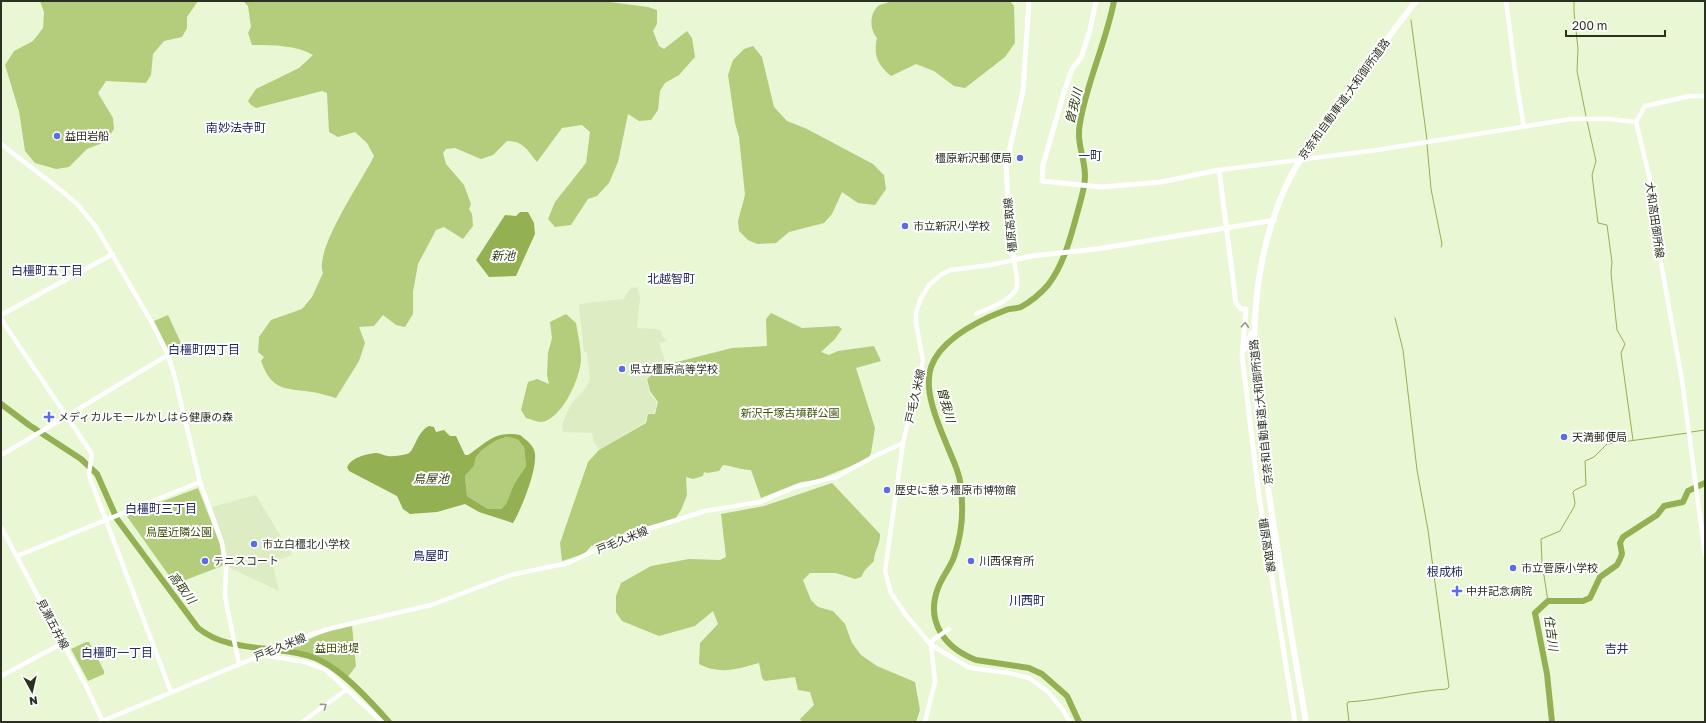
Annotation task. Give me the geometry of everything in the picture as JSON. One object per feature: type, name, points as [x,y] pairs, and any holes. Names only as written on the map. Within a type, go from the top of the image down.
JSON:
[{"type":"highway","name":"京奈和自動車道;大和御所道路","points":[[1306,722],[1277,544],[1260,421],[1253,335],[1258,281],[1262,256],[1277,208],[1297,165],[1323,126],[1416,1]]},
{"type":"main road","name":"橿原高取線","points":[[1029,1],[1023,91],[1006,165],[1010,237],[1014,260],[1032,256],[1074,252],[1275,220]]},
{"type":"main road","points":[[1096,1],[1081,58],[1072,69],[1065,89],[1043,172],[1042,181],[1088,187],[1129,185],[1161,182],[1219,170]]},
{"type":"main road","name":"橿原高取線","points":[[1219,170],[1236,303],[1238,307],[1246,309],[1241,353],[1259,496],[1295,722]]},
{"type":"main road","name":"橿原高取線","points":[[1244,368],[1244,352],[1251,333]]},
{"type":"street","points":[[1506,1],[1516,81],[1524,126]]},
{"type":"street","points":[[1219,170],[1430,142],[1524,126],[1577,119],[1608,119],[1636,122],[1646,106],[1690,96],[1705,96]]},
{"type":"street","name":"大和高田御所線","points":[[1636,122],[1652,188],[1662,262],[1682,380],[1705,555]]},
{"type":"street","points":[[1,144],[78,205],[96,227],[151,321],[168,355],[200,482],[224,552],[226,569],[226,596],[235,650],[239,664]]},
{"type":"street","points":[[1,315],[113,254]]},
{"type":"street","points":[[976,314],[1010,297],[1016,291],[1017,277],[1014,260]]},
{"type":"street","name":"戸毛久米線","points":[[102,722],[282,646],[332,628],[441,602],[511,575],[568,563],[629,535],[705,510],[760,502],[795,487],[836,477],[875,456],[904,443],[923,361],[916,318],[917,307],[923,293],[936,278],[951,270],[1014,260]]},
{"type":"street","points":[[1,319],[92,454],[89,473],[108,519],[171,692]]},
{"type":"street","points":[[1,455],[37,435],[109,389],[168,355]]},
{"type":"street","points":[[904,443],[885,571],[891,593],[906,615],[932,642],[968,666],[978,670],[1010,673],[1029,678],[1047,691],[1063,710],[1070,722]]},
{"type":"street","points":[[16,556],[200,482]]},
{"type":"street","name":"見瀬五井線","points":[[1,527],[63,643],[102,722]]},
{"type":"street","points":[[932,642],[948,629]]},
{"type":"street","points":[[925,722],[935,682],[932,642]]},
{"type":"street","points":[[1,676],[63,643]]},
{"type":"street","points":[[263,654],[316,665],[332,674],[346,690],[382,722]]},
{"type":"street","points":[[302,722],[346,690]]},
{"type":"shaded area","name":"県立橿原高等学校","points":[[631,287],[637,287],[640,297],[637,328],[656,329],[661,331],[662,336],[667,341],[659,343],[666,364],[657,368],[646,379],[650,394],[657,402],[654,414],[648,413],[644,423],[599,450],[594,442],[592,433],[563,432],[562,425],[571,404],[586,388],[590,378],[587,352],[584,352],[579,306],[580,304],[624,299]]},
{"type":"shaded area","name":"市立白橿北小学校","points":[[256,495],[292,555],[272,562],[279,591],[230,568],[212,507]]},
{"type":"green space","points":[[40,1],[198,1],[187,17],[187,28],[182,37],[164,41],[153,54],[151,75],[146,83],[106,81],[98,93],[113,118],[114,129],[105,142],[87,149],[69,167],[56,169],[35,163],[25,151],[19,111],[5,65],[14,51],[33,41],[43,28],[44,12]]},
{"type":"green space","points":[[243,1],[608,1],[648,7],[657,10],[657,24],[653,31],[659,46],[664,49],[687,31],[692,38],[695,57],[679,75],[665,83],[660,91],[658,110],[651,120],[639,121],[628,114],[618,162],[609,183],[597,196],[588,199],[571,225],[555,227],[548,219],[555,202],[586,163],[590,132],[582,125],[562,128],[537,162],[525,147],[513,141],[507,141],[493,155],[481,159],[455,148],[446,149],[443,153],[446,164],[464,185],[471,204],[469,209],[472,214],[473,226],[463,239],[444,227],[436,230],[418,264],[413,292],[413,314],[405,327],[396,325],[383,315],[374,326],[359,327],[365,343],[359,361],[336,398],[315,392],[286,388],[275,383],[265,371],[261,361],[264,357],[258,352],[259,337],[271,320],[302,309],[312,297],[323,273],[322,262],[325,248],[332,232],[374,156],[367,143],[355,132],[338,137],[329,132],[327,93],[322,91],[256,108],[251,105],[248,101],[256,89],[299,68],[313,55],[291,47],[252,45],[248,33],[251,27],[248,6]]},
{"type":"green space","points":[[892,1],[1010,1],[1014,6],[1015,43],[1005,57],[965,88],[954,86],[934,71],[916,64],[891,76],[880,64],[876,55],[877,38],[871,23],[874,11],[877,7]]},
{"type":"green space","points":[[753,46],[762,57],[774,107],[787,121],[807,129],[873,164],[884,175],[886,189],[875,205],[858,203],[842,192],[832,214],[824,223],[789,232],[776,243],[757,244],[748,240],[739,231],[738,221],[745,195],[739,137],[735,123],[728,75],[733,60],[744,49]]},
{"type":"green space","name":"新沢千塚古墳群公園","points":[[771,313],[802,328],[838,326],[842,329],[835,339],[821,352],[829,355],[838,351],[874,346],[881,361],[856,368],[875,428],[871,453],[868,459],[817,480],[801,482],[761,498],[751,470],[723,465],[719,471],[704,472],[703,476],[693,479],[686,477],[687,495],[681,510],[675,519],[626,532],[596,549],[592,545],[584,554],[562,561],[560,543],[588,462],[599,450],[646,423],[648,414],[655,414],[658,402],[650,391],[647,379],[661,366],[732,348],[767,346],[766,319]]},
{"type":"green space","points":[[566,314],[576,323],[581,360],[580,368],[573,387],[563,406],[549,420],[538,422],[526,418],[521,410],[528,382],[537,379],[549,384],[547,375],[548,353],[552,338],[550,322]]},
{"type":"green space","points":[[168,315],[181,343],[178,348],[169,351],[154,321]]},
{"type":"green space","points":[[506,437],[518,440],[524,447],[526,466],[514,484],[506,504],[501,509],[488,509],[467,496],[465,476],[474,466],[476,457],[482,450],[495,441]]},
{"type":"green space","points":[[832,483],[880,534],[874,561],[865,570],[861,577],[855,579],[836,573],[810,573],[803,580],[811,600],[818,607],[833,611],[845,624],[852,643],[861,655],[877,666],[915,682],[920,710],[916,722],[802,722],[800,719],[814,705],[810,692],[798,690],[795,677],[765,681],[762,678],[759,663],[729,670],[714,669],[699,664],[700,643],[718,624],[713,611],[695,626],[659,636],[622,621],[616,612],[616,596],[621,583],[651,566],[689,559],[720,560],[726,557],[721,514],[764,506]]},
{"type":"green space","name":"鳥屋近隣公園","points":[[198,488],[220,544],[223,564],[222,566],[175,584],[126,515]]},
{"type":"green space","name":"益田池堤","points":[[352,626],[356,666],[347,678],[318,659],[303,653],[285,650],[325,632]]},
{"type":"green space","points":[[89,642],[104,671],[104,674],[88,681],[71,649]]},
{"type":"water","name":"新池","points":[[520,212],[528,212],[534,223],[535,234],[516,276],[489,277],[476,260],[505,215],[516,216]]},
{"type":"water","name":"鳥屋池","points":[[429,426],[434,427],[436,432],[444,430],[450,436],[456,436],[465,455],[468,455],[491,439],[504,434],[520,435],[530,444],[534,450],[535,457],[532,476],[525,498],[513,523],[479,512],[465,504],[437,512],[410,514],[403,509],[397,496],[349,471],[347,467],[349,464],[356,458],[364,455],[379,453],[387,456],[398,456],[407,454],[412,450],[418,437]],"holes":[[[506,437],[518,440],[524,447],[526,466],[514,484],[506,504],[501,509],[488,509],[467,496],[465,476],[474,466],[476,457],[482,450],[495,441]]]},
{"type":"waterway","name":"曽我川","points":[[1079,722],[1067,696],[1042,674],[1029,668],[976,660],[965,655],[947,641],[940,632],[936,623],[934,612],[935,600],[938,588],[954,557],[958,544],[961,531],[962,500],[958,474],[932,405],[929,391],[929,379],[931,367],[936,357],[952,339],[985,319],[1006,310],[1021,307],[1028,303],[1048,285],[1058,269],[1069,242],[1085,181],[1085,169],[1079,137],[1083,107],[1111,17],[1114,1]]},
{"type":"waterway","points":[[1574,1],[1578,49],[1577,71],[1586,116]]},
{"type":"waterway","points":[[1411,20],[1427,140]]},
{"type":"waterway","points":[[1587,121],[1596,161],[1592,175],[1598,223],[1607,225],[1612,262],[1611,273],[1617,330],[1625,344],[1621,353],[1633,440]]},
{"type":"waterway","points":[[1427,144],[1431,189],[1442,244],[1441,247]]},
{"type":"waterway","points":[[1349,722],[1348,702],[1447,689],[1449,687],[1428,530],[1417,470],[1403,350],[1395,318]]},
{"type":"waterway","name":"高取川","points":[[1,404],[29,425],[81,459],[97,474],[117,519],[198,628],[224,642],[298,653],[312,657],[333,668],[354,685],[389,722]]},
{"type":"waterway","points":[[1691,432],[1705,430]]},
{"type":"waterway","points":[[1548,601],[1542,563],[1541,539],[1560,531],[1574,507],[1575,503],[1573,492],[1586,485],[1585,461],[1594,457],[1607,444],[1688,433]]},
{"type":"waterway","name":"住吉川","points":[[1552,722],[1547,674],[1535,613],[1548,601],[1583,601],[1590,598],[1600,577],[1617,565],[1622,554],[1620,543],[1623,537],[1657,515],[1664,506],[1683,502],[1688,491],[1705,483]]},
{"type":"place","name":"益田岩船","points":[[57,136]]},
{"type":"place","name":"橿原新沢郵便局","points":[[1020,158]]},
{"type":"place","name":"市立新沢小学校","points":[[905,226]]},
{"type":"place","name":"県立橿原高等学校","points":[[622,369]]},
{"type":"place","name":"メディカルモールかしはら健康の森","points":[[49,417]]},
{"type":"place","name":"天満郵便局","points":[[1564,437]]},
{"type":"place","name":"歴史に憩う橿原市博物館","points":[[887,490]]},
{"type":"place","name":"市立白橿北小学校","points":[[254,544]]},
{"type":"place","name":"テニスコート","points":[[205,561]]},
{"type":"place","name":"川西保育所","points":[[971,561]]},
{"type":"place","name":"市立菅原小学校","points":[[1513,568]]},
{"type":"place","name":"中井記念病院","points":[[1457,591]]},
{"type":"district","name":"南妙法寺町","points":[[236,128]]},
{"type":"district","name":"一町","points":[[1090,156]]},
{"type":"district","name":"白橿町五丁目","points":[[47,271]]},
{"type":"district","name":"北越智町","points":[[671,279]]},
{"type":"district","name":"白橿町四丁目","points":[[204,350]]},
{"type":"district","name":"白橿町三丁目","points":[[161,509]]},
{"type":"district","name":"鳥屋町","points":[[431,556]]},
{"type":"district","name":"根成柿","points":[[1445,572]]},
{"type":"district","name":"川西町","points":[[1027,601]]},
{"type":"district","name":"吉井","points":[[1617,649]]},
{"type":"district","name":"白橿町一丁目","points":[[117,653]]}]
